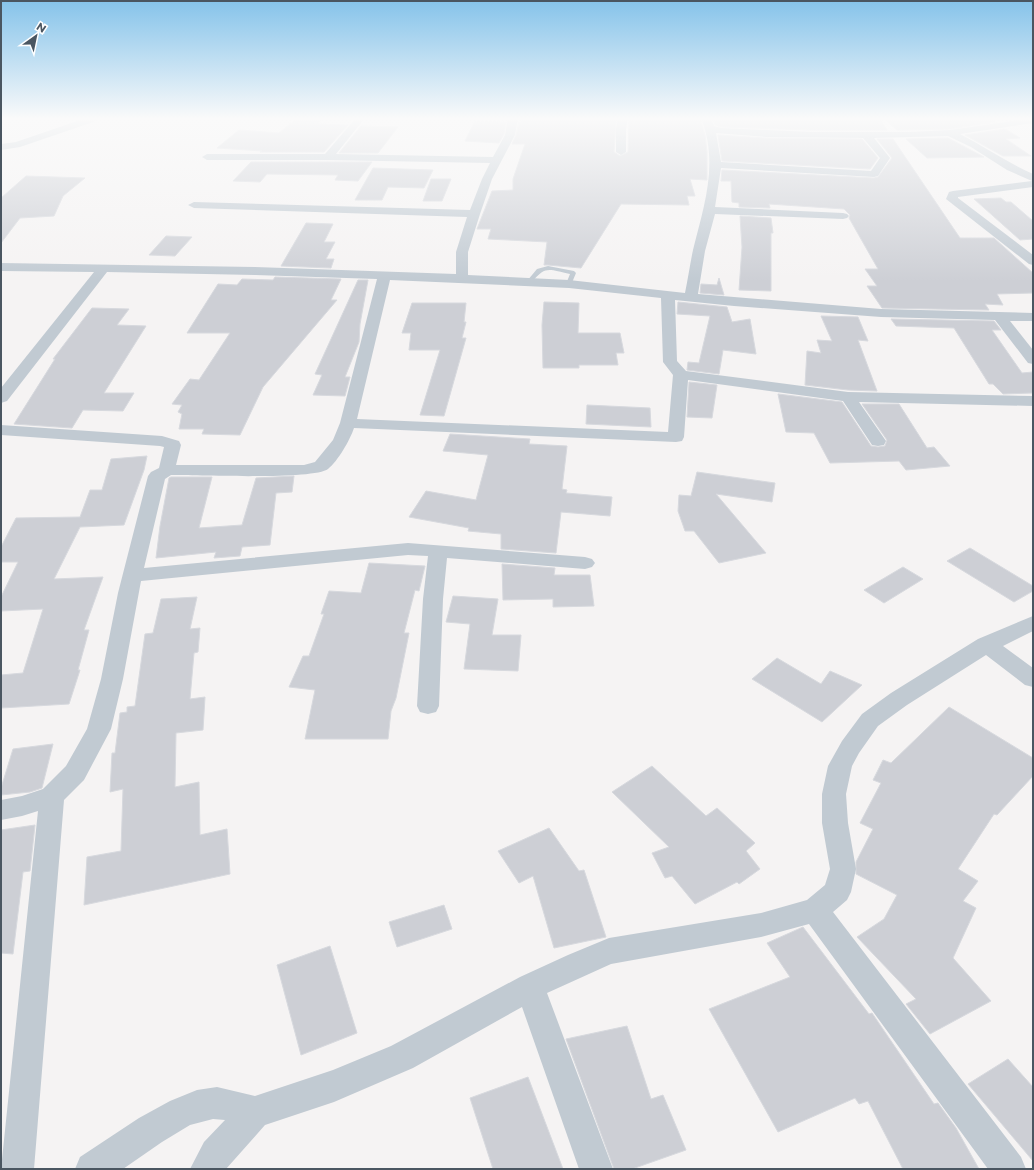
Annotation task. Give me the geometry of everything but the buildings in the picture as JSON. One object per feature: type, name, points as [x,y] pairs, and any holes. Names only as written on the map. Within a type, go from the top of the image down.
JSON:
[{"type":"street","points":[[462,278],[462,252],[474,214],[490,173]]},
{"type":"street","points":[[691,297],[699,251],[708,219],[715,173]]},
{"type":"street","points":[[849,173],[874,174],[875,173]]},
{"type":"street","points":[[1021,173],[1033,178]]},
{"type":"street","points":[[1033,184],[953,194],[952,199],[1033,262]]},
{"type":"street","points":[[194,205],[474,214]]},
{"type":"street","points":[[709,210],[843,216]]},
{"type":"street","points":[[1,267],[255,271],[384,277],[530,281],[785,306],[881,313],[1033,317]]},
{"type":"street","points":[[1,398],[103,269]]},
{"type":"street","points":[[1,810],[22,806],[52,796],[74,773],[99,728],[112,679],[128,593],[154,481],[157,476],[168,470],[304,470],[321,466],[341,441],[348,423],[384,277]]},
{"type":"street","points":[[668,294],[670,362],[681,375],[848,397],[1033,401]]},
{"type":"street","points":[[1000,317],[1033,360]]},
{"type":"street","points":[[348,423],[676,437],[681,375]]},
{"type":"street","points":[[848,397],[878,441]]},
{"type":"street","points":[[1,430],[162,441],[173,445],[167,467],[168,470]]},
{"type":"street","points":[[133,575],[408,548],[585,563]]},
{"type":"street","points":[[428,706],[433,599],[438,551]]},
{"type":"street","points":[[207,1169],[216,1154],[256,1112],[334,1086],[402,1057],[530,987],[578,964],[610,951],[761,925],[815,910],[837,892],[843,869],[835,823],[834,794],[840,766],[850,747],[870,720],[899,699],[986,644],[1033,623]]},
{"type":"street","points":[[986,644],[1033,679]]},
{"type":"street","points":[[17,1169],[40,944],[52,796]]},
{"type":"street","points":[[815,910],[1009,1169]]},
{"type":"street","points":[[530,987],[596,1169]]},
{"type":"street","points":[[92,1169],[150,1131],[186,1110],[215,1102],[256,1112]]}]
